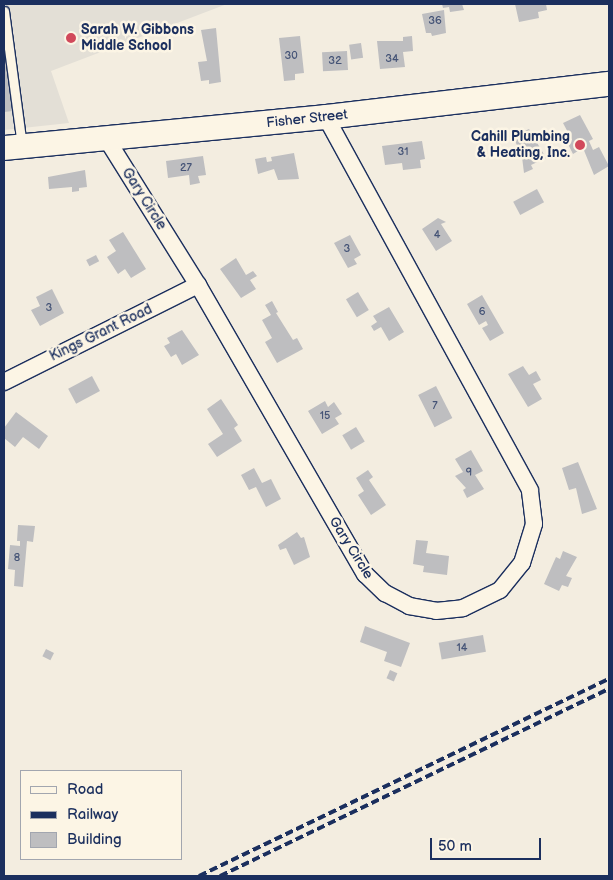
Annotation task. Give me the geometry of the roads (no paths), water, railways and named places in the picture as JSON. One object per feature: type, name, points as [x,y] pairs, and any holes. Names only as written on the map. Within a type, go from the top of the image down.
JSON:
[{"type":"main road","name":"Fisher Street","points":[[13,148],[326,117],[609,84]]},
{"type":"street","name":"Gary Circle","points":[[106,138],[198,285],[358,562],[374,584],[403,603],[436,611],[470,606],[505,585],[522,564],[532,538],[534,510],[528,484],[326,117]]},
{"type":"street","name":"Kings Grant Road","points":[[4,382],[198,285]]},
{"type":"lane","points":[[4,11],[13,148]]},
{"type":"railway","points":[[199,876],[609,679]]},
{"type":"railway","points":[[220,876],[609,689]]},
{"type":"place","name":"Sarah W. Gibbons Middle School","points":[[71,38]]},
{"type":"place","name":"Cahill Plumbing & Heating, Inc.","points":[[580,145]]}]
